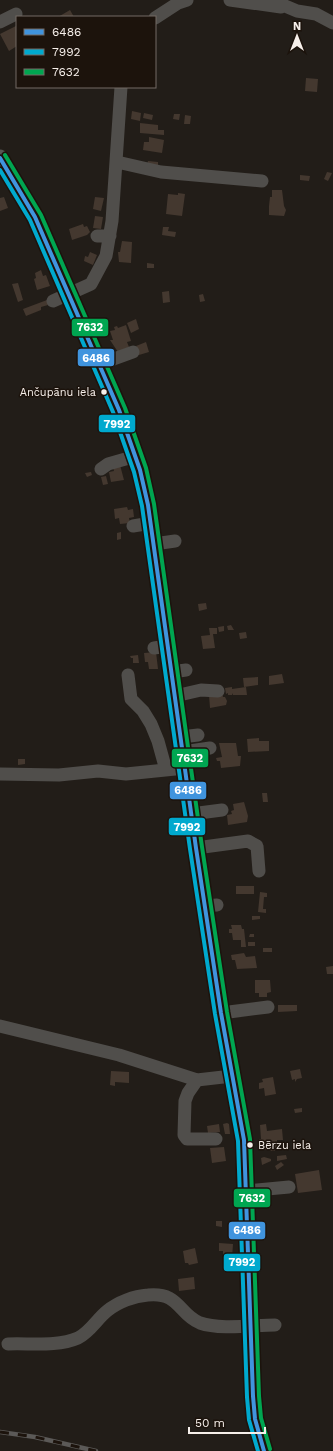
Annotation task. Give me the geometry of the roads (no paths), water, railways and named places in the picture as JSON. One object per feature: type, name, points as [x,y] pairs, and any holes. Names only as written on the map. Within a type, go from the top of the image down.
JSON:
[{"type":"main road","points":[[0,158],[5,178],[35,217],[100,364],[136,456],[151,523],[154,544],[161,647],[179,671],[175,696],[191,814],[196,848],[211,906],[221,1013],[244,1140],[250,1325],[255,1419],[264,1451]]},
{"type":"street","points":[[156,17],[178,3],[187,0]]},
{"type":"street","points":[[230,0],[280,8],[277,3]]},
{"type":"street","points":[[277,3],[297,11],[316,14],[333,23]]},
{"type":"street","points":[[0,22],[16,14]]},
{"type":"street","points":[[53,301],[91,284],[98,275],[106,256],[110,236],[117,162],[121,88]]},
{"type":"street","points":[[117,162],[161,172],[262,181]]},
{"type":"street","points":[[97,236],[110,236]]},
{"type":"street","points":[[100,364],[133,352]]},
{"type":"street","points":[[101,468],[108,464],[136,456]]},
{"type":"street","points":[[133,526],[151,523]]},
{"type":"street","points":[[154,544],[175,541]]},
{"type":"street","points":[[128,674],[131,699],[143,711],[151,724],[158,741],[166,770]]},
{"type":"street","points":[[175,696],[201,690],[218,691]]},
{"type":"street","points":[[0,774],[59,775],[98,771],[126,774],[166,770],[198,735]]},
{"type":"street","points":[[183,752],[210,748]]},
{"type":"street","points":[[191,814],[222,810]]},
{"type":"street","points":[[196,848],[248,841],[257,846],[259,871]]},
{"type":"street","points":[[221,1013],[268,1007]]},
{"type":"street","points":[[0,1026],[119,1056],[197,1080],[232,1076]]},
{"type":"street","points":[[197,1080],[188,1093],[185,1101],[184,1135],[187,1139],[216,1139]]},
{"type":"street","points":[[246,1191],[289,1187]]},
{"type":"street","points":[[8,1344],[61,1343],[78,1338],[107,1311],[134,1296],[158,1294],[168,1297],[199,1322],[217,1326],[276,1325]]},
{"type":"railway","points":[[0,1432],[35,1437],[96,1451]]},
{"type":"place","name":"Ančupānu iela","points":[[104,392]]},
{"type":"place","name":"Bērzu iela","points":[[250,1145]]}]
